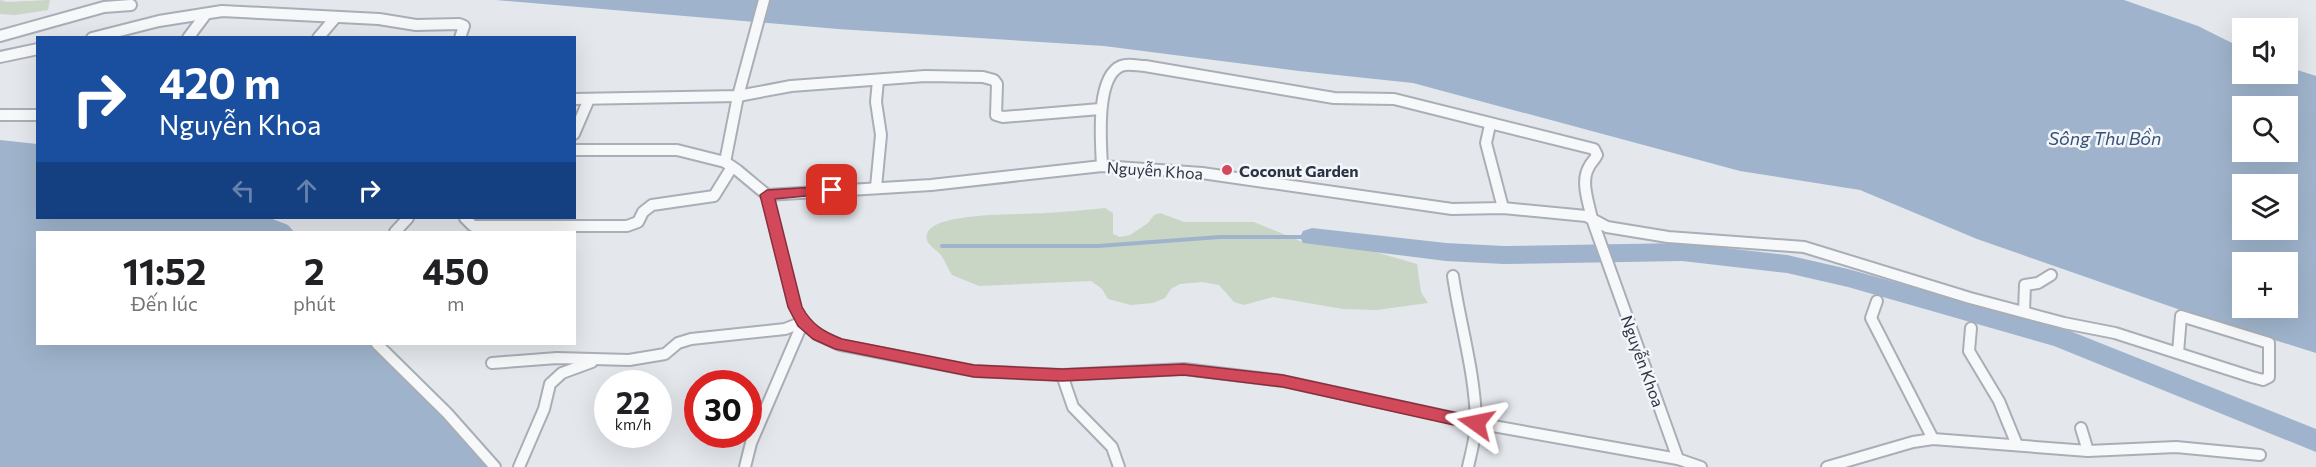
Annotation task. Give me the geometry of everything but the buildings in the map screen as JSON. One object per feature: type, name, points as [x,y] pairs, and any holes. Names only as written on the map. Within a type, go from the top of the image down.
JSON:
[{"type":"street","points":[[466,219],[473,226],[627,226],[638,222],[643,212],[652,205],[713,197],[728,164],[738,96],[764,0]]},
{"type":"street","points":[[0,36],[85,12],[131,5]]},
{"type":"street","points":[[100,36],[159,21],[228,11],[379,19],[416,26],[459,24],[464,26],[461,36]]},
{"type":"street","points":[[190,36],[206,14]]},
{"type":"street","points":[[320,36],[335,18]]},
{"type":"street","points":[[0,57],[36,49]]},
{"type":"street","points":[[1102,165],[1100,109],[1112,74],[1122,66],[1145,66],[1334,98],[1394,99],[1594,149],[1597,155],[1596,161],[1588,167],[1585,176],[1592,219]]},
{"type":"street","points":[[576,99],[738,96],[791,86],[926,76],[991,78],[997,84],[996,115],[1003,117],[1100,109]]},
{"type":"street","points":[[876,187],[880,135],[876,102],[878,80]]},
{"type":"street","points":[[576,129],[589,99]]},
{"type":"street","points":[[0,115],[36,116]]},
{"type":"street","points":[[1490,124],[1486,142],[1503,208]]},
{"type":"street","points":[[576,150],[677,150],[728,164],[767,195],[795,307],[803,322],[818,335],[840,345],[974,371],[1062,375],[1195,371],[1283,381],[1476,423],[1678,459],[1701,467]]},
{"type":"street","name":"Nguyễn Khoa","points":[[767,195],[931,185],[1102,165],[1202,172],[1452,209],[1503,208],[1575,214],[1607,227],[1668,237],[1804,247],[2024,312],[2097,329],[2252,378],[2263,380],[2269,378],[2269,344],[2181,315],[2178,353]]},
{"type":"street","points":[[396,231],[407,219]]},
{"type":"street","name":"Nguyễn Khoa","points":[[1592,219],[1678,459]]},
{"type":"street","points":[[2024,312],[2025,285],[2038,283],[2051,275]]},
{"type":"street","points":[[1453,276],[1459,319],[1469,357],[1476,423],[1468,467]]},
{"type":"street","points":[[1877,301],[1871,318],[1933,439]]},
{"type":"street","points":[[492,363],[557,358],[629,360],[665,354],[678,343],[691,339],[785,329],[803,322]]},
{"type":"street","points":[[745,467],[751,443],[803,322]]},
{"type":"street","points":[[1971,328],[1969,351],[1999,401],[2017,445]]},
{"type":"street","points":[[378,345],[447,413],[495,467]]},
{"type":"street","points":[[519,467],[544,409],[550,384],[562,373],[598,360]]},
{"type":"street","points":[[1062,375],[1074,408],[1109,441],[1118,459],[1119,467]]},
{"type":"street","points":[[2081,428],[2088,451]]},
{"type":"street","points":[[1827,467],[1933,439],[2088,451],[2176,447],[2260,455]]},
{"type":"green space","points":[[0,0],[7,2],[50,0],[48,10],[15,15],[0,14]]},
{"type":"green space","points":[[1105,208],[1113,213],[1113,234],[1120,237],[1130,235],[1148,223],[1154,215],[1160,213],[1184,222],[1254,222],[1300,241],[1362,248],[1417,264],[1421,292],[1428,303],[1377,310],[1343,309],[1273,297],[1244,305],[1234,302],[1219,285],[1202,282],[1180,284],[1171,289],[1165,298],[1153,303],[1131,305],[1108,299],[1102,289],[1091,281],[979,286],[952,275],[941,255],[926,237],[933,227],[945,221],[962,218]]},
{"type":"water","name":"Sông Thu Bồn","points":[[496,0],[2124,0],[2198,26],[2232,43],[2232,84],[2298,84],[2298,70],[2316,76],[2316,353],[2192,314],[1977,239],[1860,190],[1740,171],[1413,83],[1104,46],[838,29]]},
{"type":"water","points":[[0,140],[36,144],[36,219],[273,219],[288,225],[293,231],[36,231],[36,345],[386,345],[486,467],[0,467]]},
{"type":"waterway","points":[[942,246],[1098,246],[1220,237],[1312,237]]},
{"type":"waterway","points":[[1312,237],[1446,252],[1504,255],[1682,252],[1787,264],[1848,278],[2061,338],[2316,441]]},
{"type":"place","name":"Coconut Garden","points":[[1227,170]]},
{"type":"route","points":[[832,190],[767,195],[795,307],[803,322],[818,335],[840,345],[974,371],[1062,375],[1184,369],[1283,381],[1476,423]]}]
